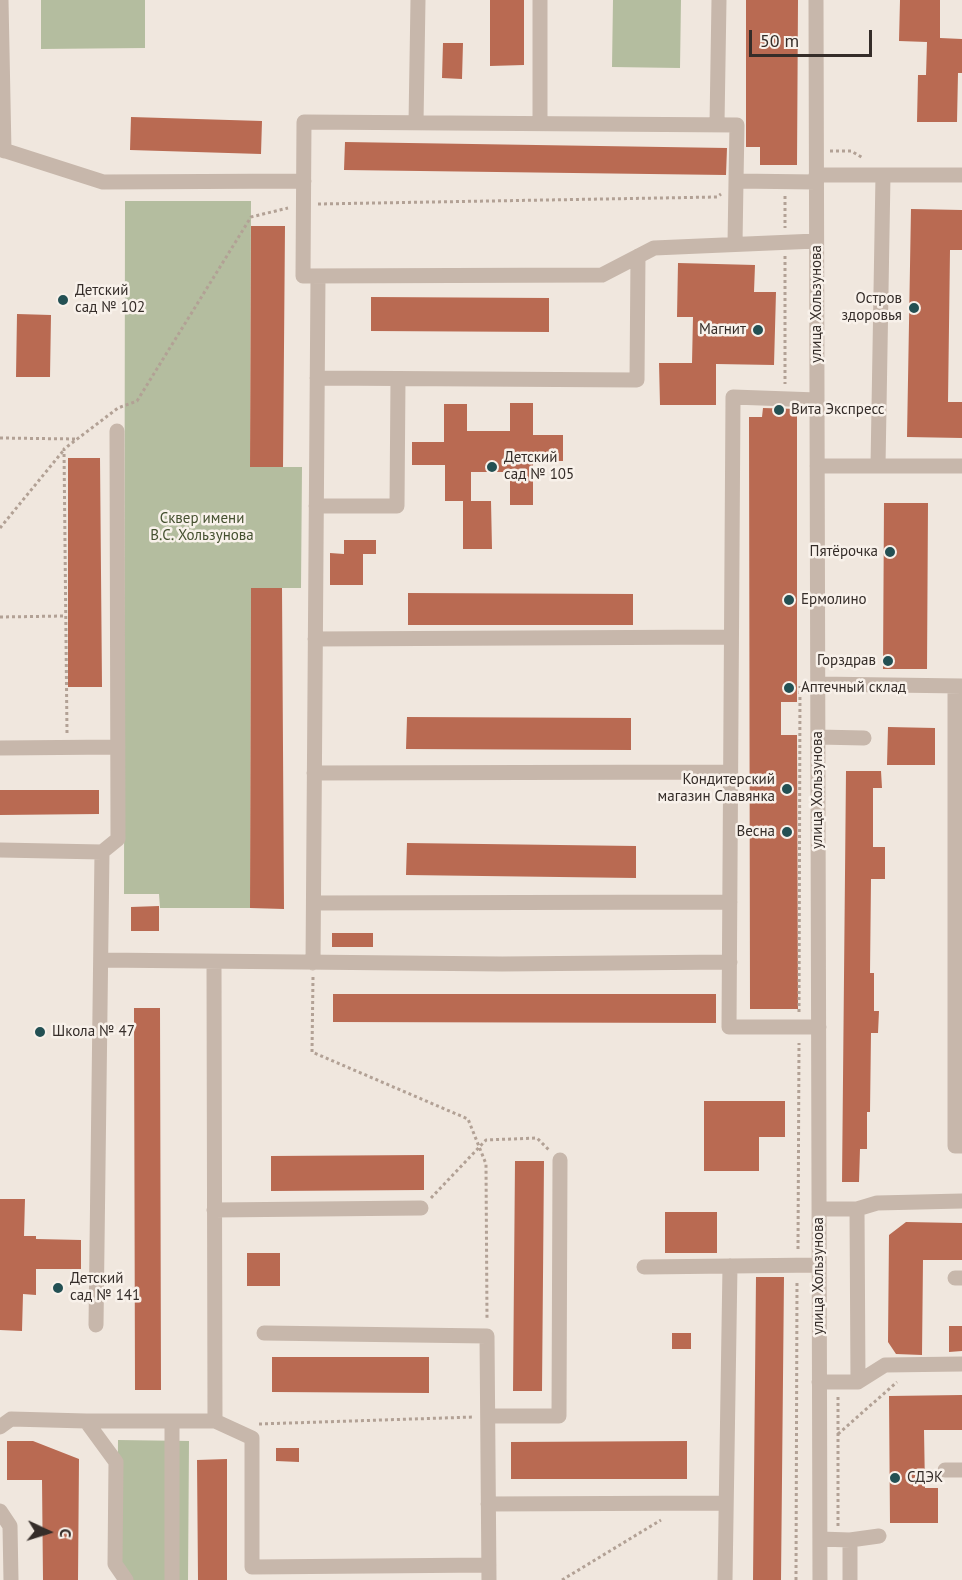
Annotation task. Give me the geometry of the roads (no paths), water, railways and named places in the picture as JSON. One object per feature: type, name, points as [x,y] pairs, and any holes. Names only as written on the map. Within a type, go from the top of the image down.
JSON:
[{"type":"street","points":[[1,0],[2,150],[103,183],[304,181]]},
{"type":"street","points":[[416,123],[418,0]]},
{"type":"street","points":[[540,0],[540,123]]},
{"type":"street","points":[[717,124],[719,0]]},
{"type":"street","name":"улица Хользунова","points":[[816,0],[820,1580]]},
{"type":"street","points":[[735,244],[737,124],[304,122],[303,276],[602,275],[654,248],[816,241]]},
{"type":"street","points":[[736,181],[785,182],[883,175],[962,175]]},
{"type":"street","points":[[878,466],[883,175]]},
{"type":"street","points":[[317,378],[637,380],[638,256]]},
{"type":"street","points":[[313,963],[318,276]]},
{"type":"street","points":[[316,506],[397,506],[398,379]]},
{"type":"street","points":[[817,400],[733,397],[729,1027],[819,1027]]},
{"type":"street","points":[[0,850],[102,852],[118,839],[117,431]]},
{"type":"street","points":[[817,466],[962,466]]},
{"type":"street","points":[[315,639],[731,637]]},
{"type":"street","points":[[818,684],[959,686],[955,1146],[962,1146]]},
{"type":"street","points":[[818,737],[864,738]]},
{"type":"street","points":[[0,748],[118,747]]},
{"type":"street","points":[[314,773],[730,772]]},
{"type":"street","points":[[96,1325],[102,852]]},
{"type":"street","points":[[314,903],[730,902]]},
{"type":"street","points":[[101,960],[313,963],[730,962]]},
{"type":"street","points":[[214,962],[214,1210],[220,1423]]},
{"type":"street","points":[[488,1416],[559,1416],[560,1160]]},
{"type":"street","points":[[819,1209],[857,1209],[878,1203],[962,1201]]},
{"type":"street","points":[[214,1210],[421,1208]]},
{"type":"street","points":[[857,1209],[858,1382]]},
{"type":"street","points":[[644,1267],[819,1265]]},
{"type":"street","points":[[725,1580],[730,1266]]},
{"type":"street","points":[[0,1427],[11,1419],[220,1423],[252,1438],[252,1567],[489,1573],[487,1335],[264,1333]]},
{"type":"street","points":[[819,1382],[858,1382],[885,1365],[962,1364]]},
{"type":"street","points":[[86,1421],[116,1462],[115,1564],[126,1580]]},
{"type":"street","points":[[172,1421],[172,1580]]},
{"type":"street","points":[[945,1470],[962,1470]]},
{"type":"street","points":[[488,1504],[726,1503]]},
{"type":"street","points":[[0,1511],[10,1526],[7,1574]]},
{"type":"street","points":[[820,1539],[844,1540],[879,1536]]},
{"type":"street","points":[[844,1540],[850,1580]]},
{"type":"place","name":"Детский сад № 102","points":[[63,300]]},
{"type":"place","name":"Остров здоровья","points":[[914,308]]},
{"type":"place","name":"Магнит","points":[[758,330]]},
{"type":"place","name":"Вита Экспресс","points":[[779,410]]},
{"type":"place","name":"Детский сад № 105","points":[[492,467]]},
{"type":"place","name":"Пятёрочка","points":[[890,552]]},
{"type":"place","name":"Ермолино","points":[[789,600]]},
{"type":"place","name":"Горздрав","points":[[888,661]]},
{"type":"place","name":"Аптечный склад","points":[[789,688]]},
{"type":"place","name":"Кондитерский магазин Славянка","points":[[787,789]]},
{"type":"place","name":"Весна","points":[[787,832]]},
{"type":"place","name":"Школа № 47","points":[[40,1032]]},
{"type":"place","name":"Детский сад № 141","points":[[58,1288]]},
{"type":"place","name":"СДЭК","points":[[895,1478]]},
{"type":"park label","name":"Сквер имени В.С. Хользунова","points":[[202,528]]}]
